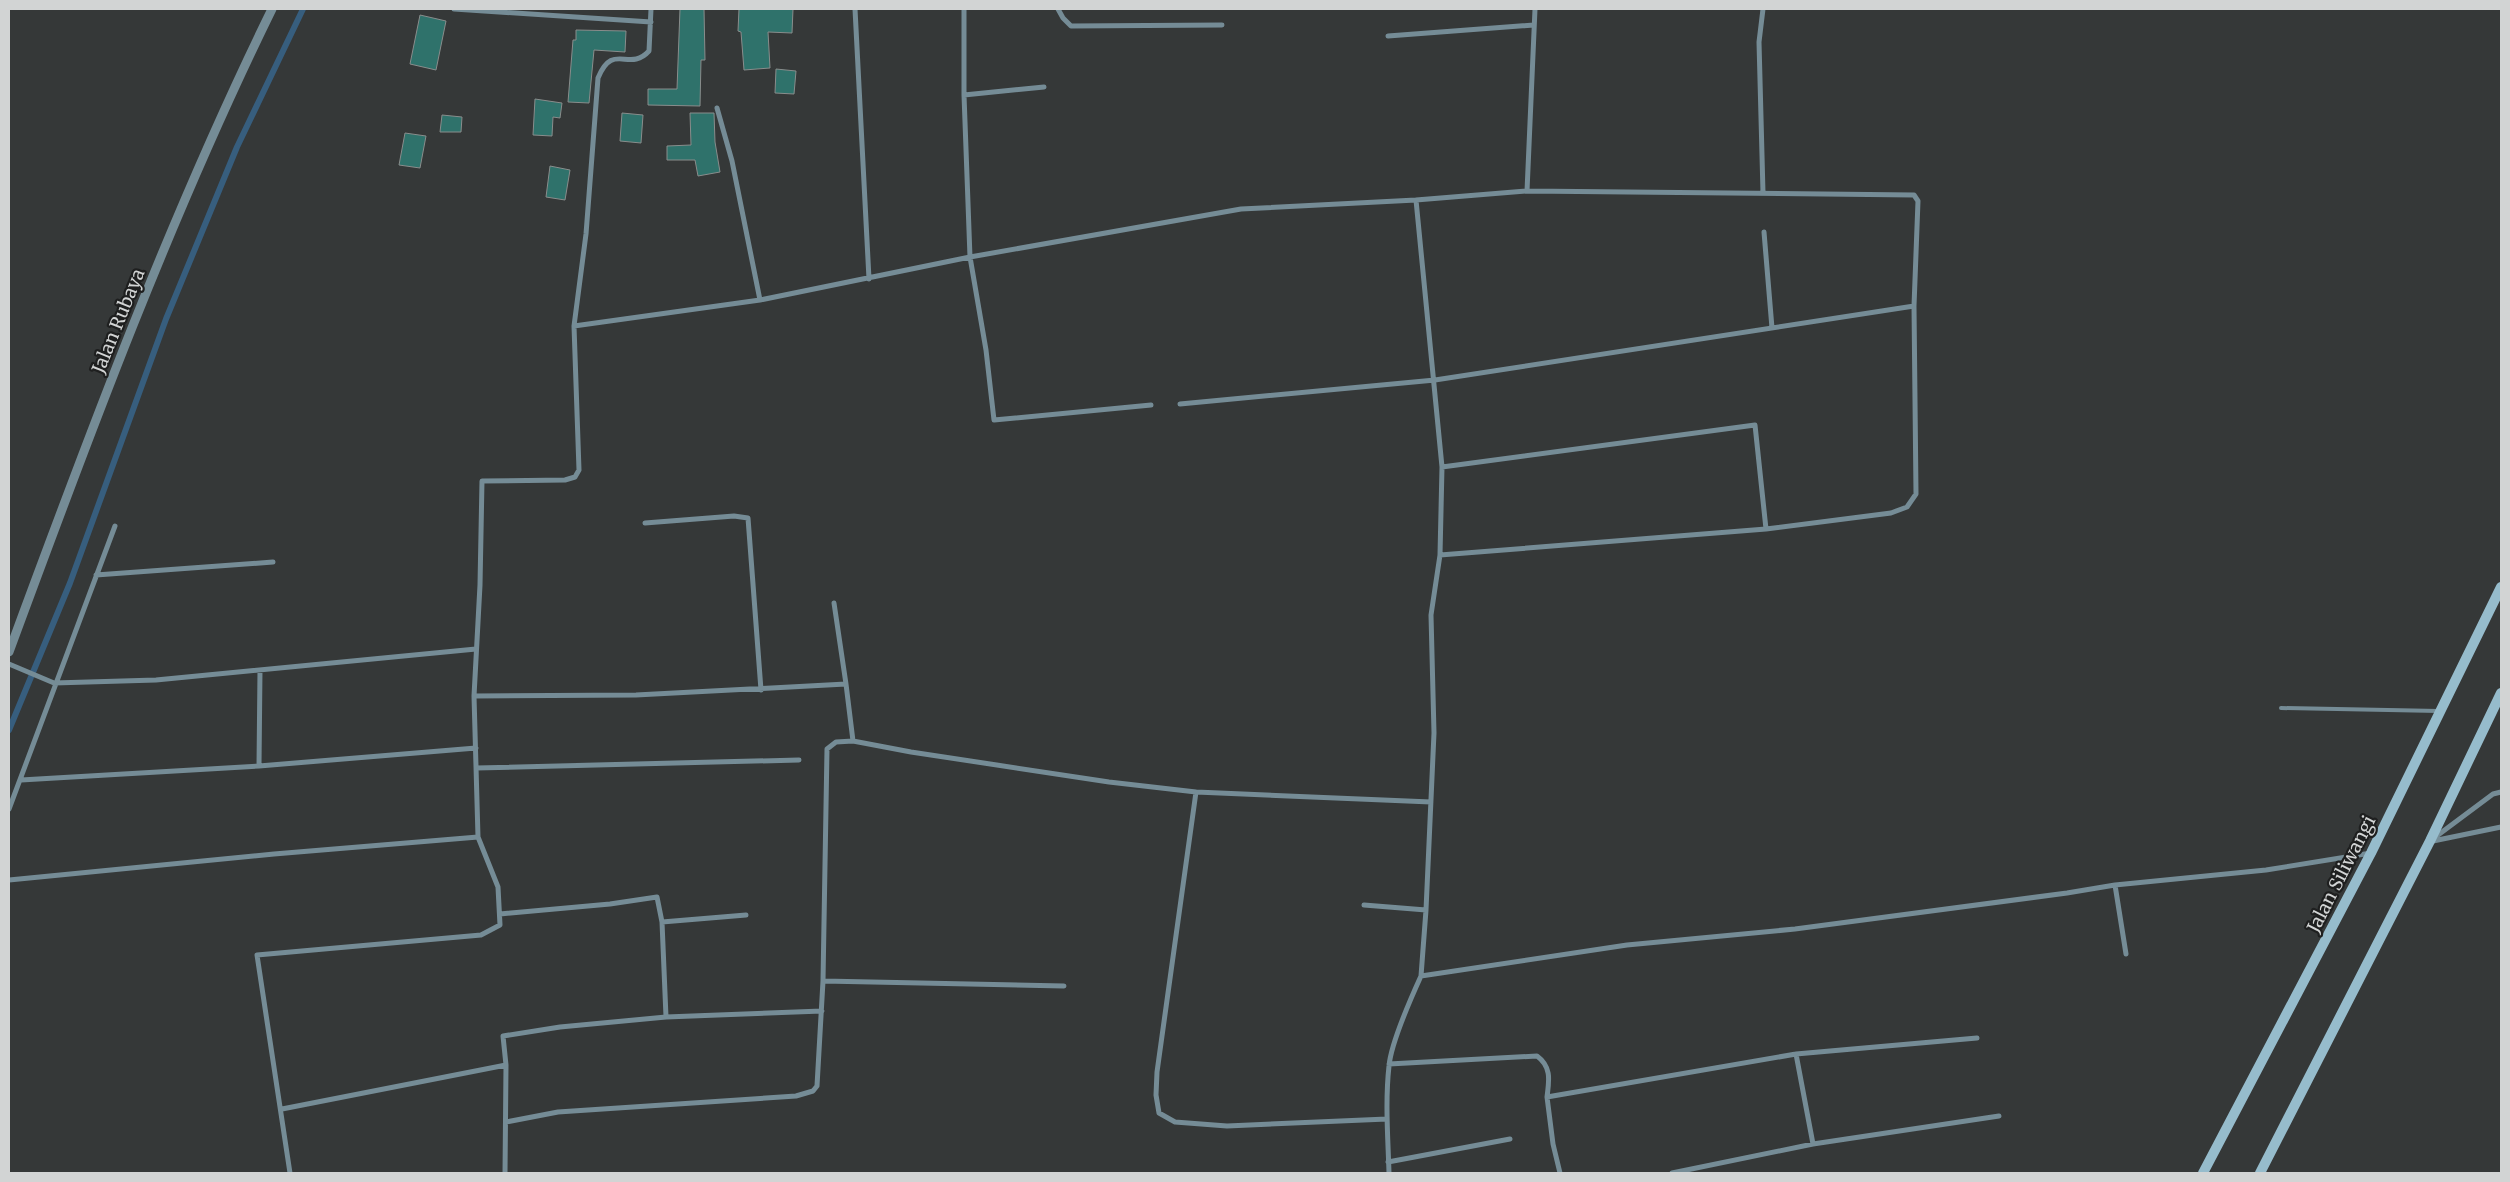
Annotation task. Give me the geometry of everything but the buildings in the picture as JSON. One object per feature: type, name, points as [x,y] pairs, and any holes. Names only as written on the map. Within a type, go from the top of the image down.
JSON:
[{"type":"main road","name":"Jalan Siliwangi","points":[[2203,1173],[2371,853],[2501,587]]},
{"type":"main road","points":[[2260,1173],[2430,842],[2501,693]]},
{"type":"street","name":"Jalan Rubaya","points":[[9,652],[118,362],[173,228],[272,9]]},
{"type":"street","points":[[454,9],[651,22]]},
{"type":"street","points":[[290,1173],[282,1109],[257,955],[481,935],[500,925],[498,887],[478,837],[474,696],[480,585],[482,481],[565,480],[575,477],[579,470],[574,326],[586,234],[598,78],[604,64],[610,59],[639,59],[649,51],[651,9]]},
{"type":"street","points":[[855,9],[869,279]]},
{"type":"street","points":[[964,9],[964,95],[970,257],[986,350],[994,420],[1151,405]]},
{"type":"street","points":[[1058,9],[1071,26],[1222,25]]},
{"type":"street","points":[[1527,191],[1535,9]]},
{"type":"street","points":[[1763,9],[1759,42],[1763,193]]},
{"type":"street","points":[[1388,36],[1534,25]]},
{"type":"street","points":[[964,95],[1044,87]]},
{"type":"street","points":[[717,108],[732,161],[760,300]]},
{"type":"street","points":[[574,326],[760,300],[970,257],[1241,209],[1416,200],[1527,191],[1914,195],[1918,201],[1914,306],[1916,494],[1907,507],[1891,513],[1766,529],[1440,555]]},
{"type":"street","points":[[1388,1173],[1389,1064],[1410,999],[1421,976],[1432,802],[1434,733],[1431,615],[1440,555],[1442,467],[1416,200]]},
{"type":"street","points":[[1764,232],[1772,328]]},
{"type":"street","points":[[1180,404],[1435,380],[1914,306]]},
{"type":"street","points":[[1442,467],[1755,425],[1766,529]]},
{"type":"street","points":[[645,523],[734,516],[748,518],[761,690]]},
{"type":"street","points":[[9,809],[21,780],[54,683],[115,526]]},
{"type":"street","points":[[96,576],[273,562]]},
{"type":"street","points":[[834,603],[854,741]]},
{"type":"street","points":[[9,664],[54,683],[156,680],[476,649]]},
{"type":"street","points":[[259,766],[260,670]]},
{"type":"street","points":[[474,696],[636,695],[761,690],[846,684]]},
{"type":"street","points":[[506,1122],[558,1112],[807,1094],[817,1086],[823,981],[827,749],[836,742],[854,741],[912,752],[1100,781],[1196,792],[1432,802]]},
{"type":"street","points":[[21,780],[259,766],[476,748]]},
{"type":"street","points":[[476,768],[799,760]]},
{"type":"street","points":[[1196,792],[1157,1072],[1156,1095],[1159,1113],[1175,1122],[1227,1126],[1387,1119]]},
{"type":"street","points":[[2430,842],[2493,794],[2501,792]]},
{"type":"street","points":[[2430,842],[2501,827]]},
{"type":"street","points":[[9,880],[274,854],[478,837]]},
{"type":"street","points":[[1421,976],[1627,946],[1795,928],[2115,885],[2266,870],[2371,853]]},
{"type":"street","points":[[2115,885],[2126,954]]},
{"type":"street","points":[[500,914],[610,904],[657,897],[662,922],[666,1017]]},
{"type":"street","points":[[1364,905],[1426,910]]},
{"type":"street","points":[[662,922],[746,915]]},
{"type":"street","points":[[823,981],[1064,986]]},
{"type":"street","points":[[505,1173],[506,1065],[503,1036],[666,1017],[822,1011]]},
{"type":"street","points":[[1547,1097],[1796,1054],[1977,1038]]},
{"type":"street","points":[[1796,1054],[1813,1144]]},
{"type":"street","points":[[1389,1064],[1536,1056],[1544,1062],[1549,1073],[1547,1097],[1553,1144],[1560,1173]]},
{"type":"street","points":[[282,1109],[506,1065]]},
{"type":"street","points":[[1672,1173],[1813,1144],[1999,1116]]},
{"type":"street","points":[[1388,1162],[1510,1139]]},
{"type":"lane","points":[[2281,708],[2442,711]]},
{"type":"waterway","points":[[9,730],[70,583],[166,319],[237,147],[303,9]]}]
